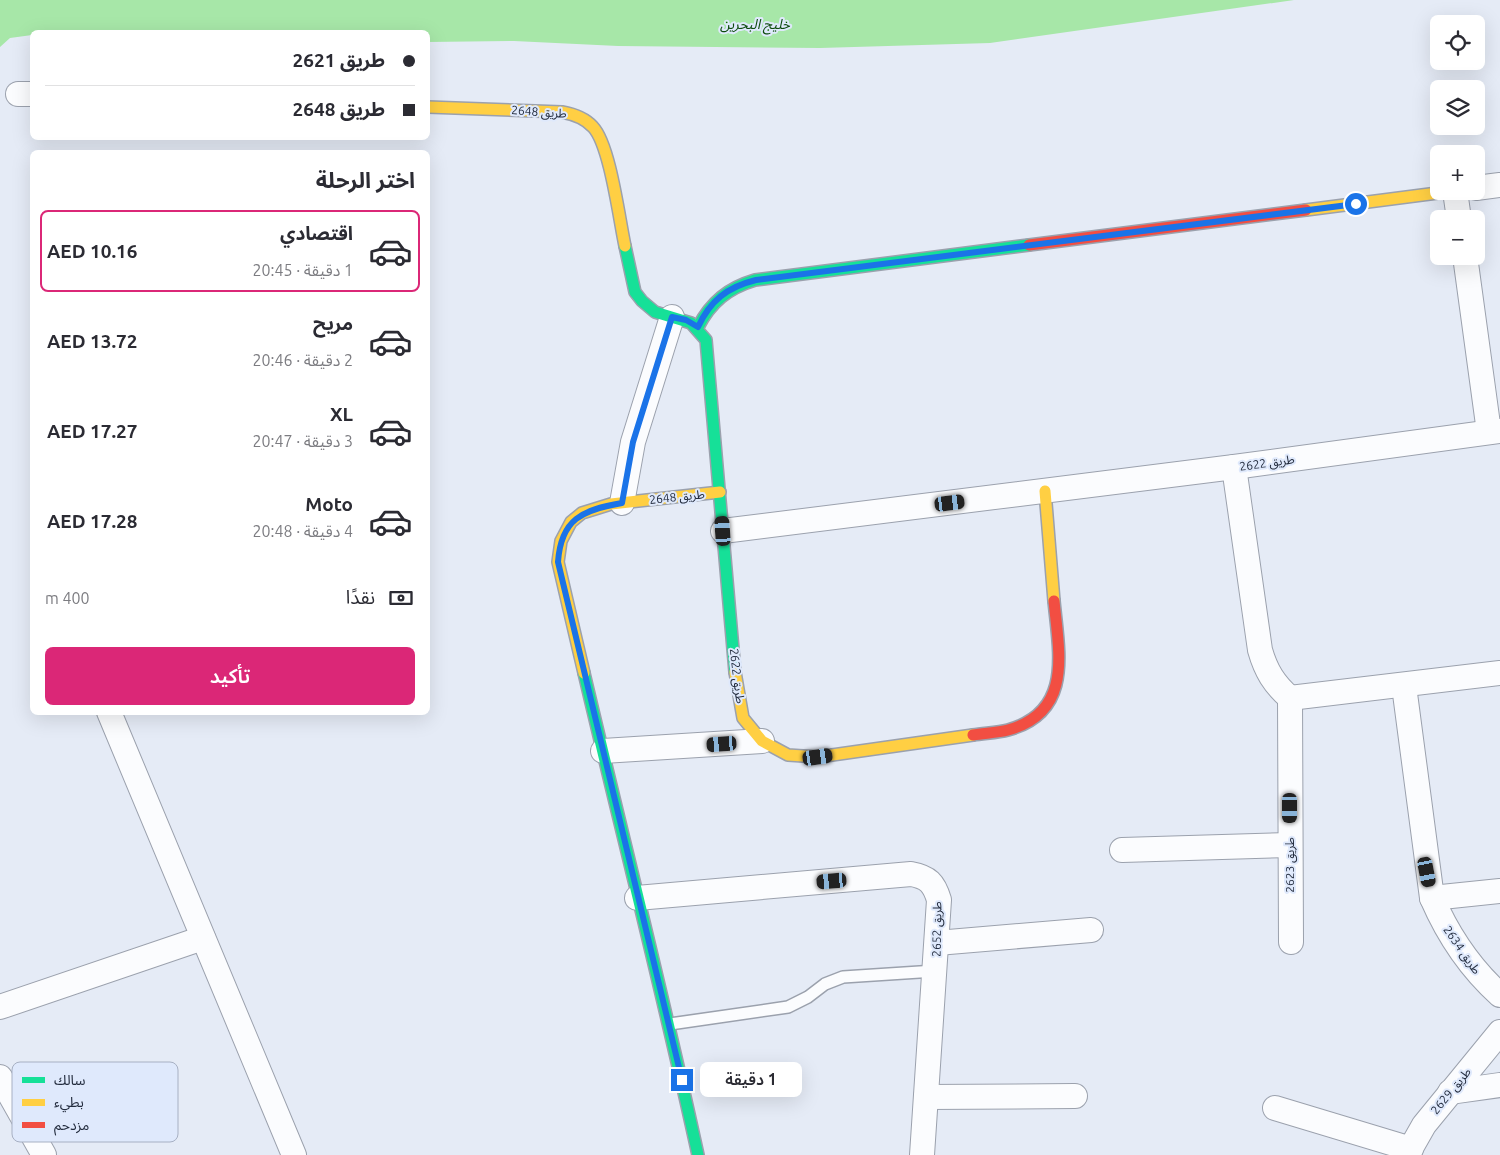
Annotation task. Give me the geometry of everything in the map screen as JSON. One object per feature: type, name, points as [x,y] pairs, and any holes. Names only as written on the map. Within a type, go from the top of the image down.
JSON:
[{"type":"street","name":"طريق 2648","points":[[430,107],[562,112],[574,114],[593,127],[604,147],[635,292],[644,304],[657,313],[686,320],[698,327],[706,340],[723,531]]},
{"type":"street","points":[[1485,187],[1500,185]]},
{"type":"street","points":[[698,327],[704,313],[720,296],[740,284],[756,280],[1430,194]]},
{"type":"street","name":"طريق 2622","points":[[1045,491],[1060,667],[1057,689],[1046,709],[1029,723],[1007,730],[818,757],[788,755],[762,741],[743,718],[736,689],[723,531],[1234,467],[1495,432],[1466,265]]},
{"type":"street","points":[[622,503],[633,442],[672,317]]},
{"type":"street","points":[[1234,467],[1260,650],[1266,669],[1276,685],[1290,698],[1404,686],[1500,673]]},
{"type":"street","name":"طريق 2648","points":[[698,1155],[670,1024],[637,898],[558,562],[559,544],[567,526],[581,513],[599,507],[622,503],[720,492]]},
{"type":"street","points":[[1404,686],[1432,898],[1500,891]]},
{"type":"street","name":"طريق 2623","points":[[1290,698],[1291,942]]},
{"type":"street","points":[[110,715],[294,1155]]},
{"type":"street","points":[[603,751],[762,741]]},
{"type":"street","points":[[1122,850],[1290,845]]},
{"type":"street","name":"طريق 2652","points":[[637,898],[911,874],[925,876],[935,886],[939,900],[922,1155]]},
{"type":"street","name":"طريق 2634","points":[[1432,898],[1444,926],[1469,962],[1500,995]]},
{"type":"street","points":[[937,943],[1091,930]]},
{"type":"street","points":[[0,1007],[203,938]]},
{"type":"street","name":"طريق 2629","points":[[1409,1152],[1424,1125],[1500,1032]]},
{"type":"street","points":[[0,1077],[12,1098]]},
{"type":"street","points":[[1450,1092],[1500,1084]]},
{"type":"street","points":[[926,1098],[1075,1096]]},
{"type":"street","points":[[1275,1108],[1409,1152]]},
{"type":"street","points":[[37,1142],[44,1155]]},
{"type":"lane","points":[[670,1024],[788,1006],[808,997],[825,984],[843,977],[935,971]]},
{"type":"water","name":"خليج البحرين","points":[[0,0],[1294,0],[990,43],[820,48],[618,46],[514,41],[430,42],[430,30],[30,30],[30,35],[10,38],[0,47]]},
{"type":"traffic: fast","points":[[698,327],[709,310],[721,297],[737,287],[755,280],[1029,245]]},
{"type":"traffic: fast","points":[[625,246],[635,292],[642,301],[655,312],[691,323],[706,340],[735,672]]},
{"type":"traffic: fast","points":[[584,673],[657,974],[698,1155]]},
{"type":"traffic: slow","points":[[430,107],[562,112],[575,115],[586,121],[599,136],[609,165],[625,246]]},
{"type":"traffic: slow","points":[[1306,210],[1430,194]]},
{"type":"traffic: slow","points":[[1045,491],[1054,601]]},
{"type":"traffic: slow","points":[[584,673],[558,562],[561,541],[571,522],[582,513],[611,504],[720,492]]},
{"type":"traffic: slow","points":[[735,672],[743,718],[762,741],[788,755],[818,757],[973,735]]},
{"type":"traffic: jam","points":[[1029,245],[1306,210]]},
{"type":"traffic: jam","points":[[973,735],[1008,730],[1029,721],[1043,710],[1052,695],[1057,678],[1059,660],[1054,601]]},
{"type":"route","points":[[682,1080],[558,562],[559,544],[567,526],[581,513],[599,507],[622,503],[633,442],[672,317],[686,320],[698,327],[704,313],[726,291],[740,284],[756,280],[1356,204]]}]
